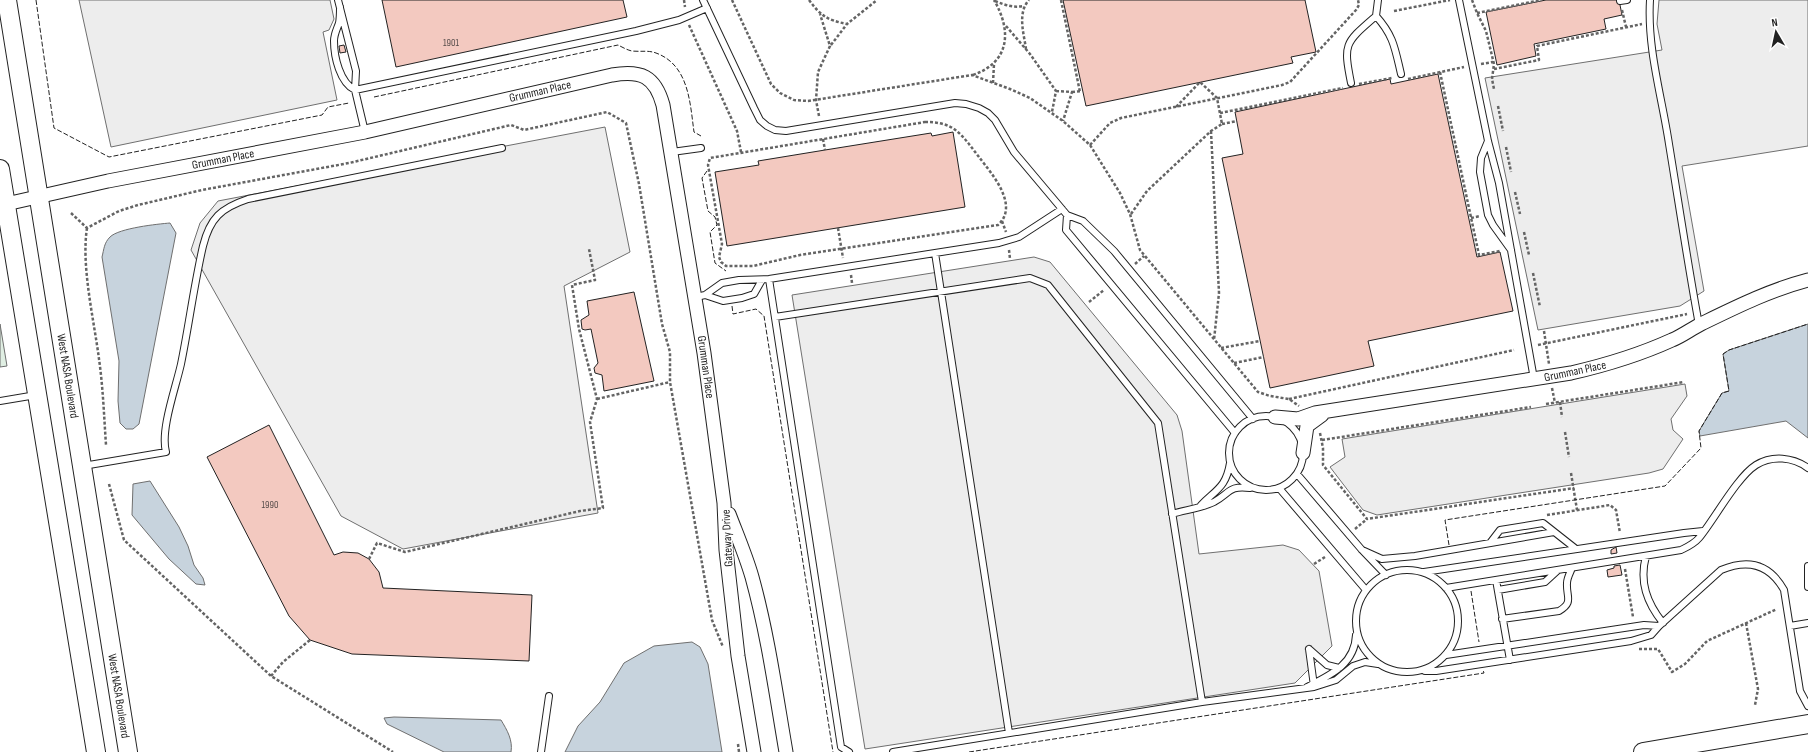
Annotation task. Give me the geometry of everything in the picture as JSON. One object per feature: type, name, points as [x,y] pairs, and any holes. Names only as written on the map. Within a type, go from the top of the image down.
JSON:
[{"type":"main road","name":"West NASA Boulevard","points":[[7,0],[40,196],[128,752]]},
{"type":"main road","points":[[0,169],[3,204],[38,395],[96,752]]},
{"type":"main road","points":[[1643,752],[1808,724]]},
{"type":"street","name":"Grumman Place","points":[[3,204],[108,181],[365,132],[597,78],[629,73],[650,79],[660,93],[700,296],[724,503]]},
{"type":"street","name":"Grumman Place","points":[[1275,417],[1298,419],[1315,413],[1571,373],[1614,362],[1643,353],[1674,340],[1699,325],[1770,292],[1808,280]]},
{"type":"street","name":"Grumman Place","points":[[1303,453],[1307,426],[1327,412]]},
{"type":"street","name":"Gateway Drive","points":[[724,503],[726,550],[738,656],[754,752]]},
{"type":"street","name":"Gateway Drive","points":[[724,503],[752,577],[771,661],[786,752]]},
{"type":"lane","points":[[338,0],[356,71],[355,90],[365,132]]},
{"type":"lane","points":[[703,0],[760,120],[775,130],[786,131],[956,103],[966,104],[988,113],[995,120],[1014,152],[1067,215],[1083,221],[1114,251],[1253,419]]},
{"type":"lane","points":[[1351,84],[1346,51],[1350,40],[1376,16],[1378,0]]},
{"type":"lane","points":[[1459,0],[1513,252],[1534,379]]},
{"type":"lane","points":[[1620,1],[1627,0]]},
{"type":"lane","points":[[1650,0],[1650,25],[1655,70],[1667,132],[1699,325]]},
{"type":"lane","points":[[340,7],[339,23],[334,40],[335,49],[340,71],[348,86],[355,90],[636,31],[679,20],[707,8]]},
{"type":"lane","points":[[1376,16],[1389,31],[1401,74]]},
{"type":"lane","points":[[1488,141],[1480,158],[1480,172],[1488,215],[1493,225],[1513,252]]},
{"type":"lane","points":[[83,466],[166,452],[164,446],[165,430],[180,364],[202,246],[209,226],[223,210],[248,200],[502,148]]},
{"type":"lane","points":[[672,152],[701,148]]},
{"type":"lane","points":[[700,296],[722,283],[739,280],[769,279],[999,243],[1019,237],[1062,209]]},
{"type":"lane","points":[[1067,215],[1066,230],[1235,433]]},
{"type":"lane","points":[[935,253],[1009,734]]},
{"type":"lane","points":[[775,317],[1030,278],[1048,285],[1158,423],[1202,702]]},
{"type":"lane","points":[[769,279],[841,747],[848,752]]},
{"type":"lane","points":[[700,296],[723,301],[742,298],[754,294],[762,280]]},
{"type":"lane","points":[[0,401],[38,395]]},
{"type":"lane","points":[[1172,514],[1200,506],[1214,502],[1226,492],[1238,486],[1261,490],[1279,488],[1292,480],[1297,474],[1303,460],[1301,441],[1295,430],[1286,422],[1275,417],[1264,416],[1243,424],[1235,433],[1231,442],[1228,477],[1221,486],[1200,506]]},
{"type":"lane","points":[[1446,588],[1681,550],[1698,539],[1742,478],[1756,465],[1773,459],[1784,458],[1808,468]]},
{"type":"lane","points":[[1230,462],[1238,478],[1252,488]]},
{"type":"lane","points":[[1297,474],[1362,550],[1386,575]]},
{"type":"lane","points":[[1279,488],[1366,590]]},
{"type":"lane","points":[[1490,543],[1500,530],[1543,523],[1576,549]]},
{"type":"lane","points":[[1422,572],[1703,531]]},
{"type":"lane","points":[[1362,550],[1382,559],[1415,556],[1554,532]]},
{"type":"lane","points":[[1646,556],[1643,572],[1647,596],[1661,625]]},
{"type":"lane","points":[[1422,670],[1436,672],[1642,639],[1651,635],[1720,570],[1733,565],[1751,563],[1764,568],[1779,582],[1784,590],[1800,691],[1808,706]]},
{"type":"lane","points":[[1808,566],[1808,587]]},
{"type":"lane","points":[[1502,619],[1559,611],[1566,607],[1569,601],[1567,583],[1572,568]]},
{"type":"lane","points":[[893,752],[1202,702],[1302,689],[1336,680],[1353,666],[1365,662],[1379,664],[1400,672],[1422,670],[1431,667],[1446,655],[1454,643],[1458,628],[1458,614],[1454,600],[1446,588],[1431,576],[1422,572],[1410,570],[1398,571],[1386,575],[1366,590],[1360,597],[1356,618],[1356,645],[1351,657],[1339,668],[1314,685]]},
{"type":"lane","points":[[1498,590],[1545,582],[1557,570]]},
{"type":"lane","points":[[1496,580],[1510,660]]},
{"type":"lane","points":[[1790,626],[1808,623]]},
{"type":"lane","points":[[1446,655],[1644,625],[1661,625]]},
{"type":"lane","points":[[1356,630],[1368,655],[1379,664]]},
{"type":"lane","points":[[1314,685],[1309,649],[1327,665],[1339,668]]},
{"type":"lane","points":[[541,752],[549,696]]},
{"type":"path","points":[[684,0],[686,8]]},
{"type":"path","points":[[809,0],[820,14],[830,46]]},
{"type":"path","points":[[819,119],[816,100],[818,72],[830,46],[847,24],[876,0]]},
{"type":"path","points":[[994,1],[1006,6],[1016,7],[1023,6],[1029,0]]},
{"type":"path","points":[[1056,91],[1081,92],[1061,0]]},
{"type":"path","points":[[1090,145],[1110,123],[1121,118],[1282,85],[1290,82],[1356,10],[1359,4],[1358,0]]},
{"type":"path","points":[[1394,11],[1451,0]]},
{"type":"path","points":[[1472,0],[1486,31],[1494,69],[1492,79],[1494,89]]},
{"type":"path","points":[[1477,13],[1541,0]]},
{"type":"path","points":[[994,1],[1006,26],[1026,49],[1056,91],[1052,112]]},
{"type":"path","points":[[1620,1],[1626,27]]},
{"type":"path","points":[[1023,6],[1022,19],[1026,49]]},
{"type":"path","points":[[820,14],[832,21],[847,24]]},
{"type":"path","points":[[689,24],[737,131],[741,152]]},
{"type":"path","points":[[1494,69],[1539,60],[1537,46],[1642,24]]},
{"type":"path","points":[[992,83],[994,64],[1005,43],[1006,26]]},
{"type":"path","points":[[1481,64],[1493,62]]},
{"type":"path","points":[[972,75],[983,71],[994,64]]},
{"type":"path","points":[[1440,72],[1478,255],[1500,251]]},
{"type":"path","points":[[1176,107],[1200,82],[1217,98],[1222,124]]},
{"type":"path","points":[[1063,121],[1072,92]]},
{"type":"path","points":[[1498,106],[1503,131]]},
{"type":"path","points":[[87,228],[120,211],[195,192],[349,163],[511,125],[524,130],[607,112],[626,123],[639,184],[662,324],[670,352],[670,382],[712,620],[724,648]]},
{"type":"path","points":[[1130,214],[1147,191],[1210,131],[1222,124],[1237,121]]},
{"type":"path","points":[[1002,221],[998,225],[989,227],[800,255],[753,266],[726,266],[721,262],[719,257],[722,244],[709,161],[710,158],[741,152],[925,122],[943,123],[964,138],[996,178],[1003,192],[1005,202],[1002,221],[1006,232]]},
{"type":"path","points":[[1210,131],[1219,293],[1214,341]]},
{"type":"path","points":[[822,134],[825,150]]},
{"type":"path","points":[[1506,147],[1511,172]]},
{"type":"path","points":[[1516,192],[1520,214]]},
{"type":"path","points":[[71,214],[87,228]]},
{"type":"path","points":[[87,228],[85,243],[87,269],[100,364],[106,445]]},
{"type":"path","points":[[838,228],[843,259]]},
{"type":"path","points":[[1524,232],[1529,256]]},
{"type":"path","points":[[1009,248],[1010,258]]},
{"type":"path","points":[[369,559],[377,543],[405,552],[580,511],[604,508],[590,422],[597,399],[579,329],[572,285],[595,280],[589,249]]},
{"type":"path","points":[[1133,266],[1144,256]]},
{"type":"path","points":[[850,273],[852,283]]},
{"type":"path","points":[[1533,273],[1540,307]]},
{"type":"path","points":[[1090,302],[1108,288]]},
{"type":"path","points":[[1538,345],[1687,314]]},
{"type":"path","points":[[1544,331],[1549,364]]},
{"type":"path","points":[[1220,348],[1260,341]]},
{"type":"path","points":[[1289,399],[1514,350]]},
{"type":"path","points":[[1233,364],[1264,358]]},
{"type":"path","points":[[597,399],[670,382]]},
{"type":"path","points":[[1546,404],[1684,382]]},
{"type":"path","points":[[1552,387],[1555,403]]},
{"type":"path","points":[[1560,402],[1562,417]]},
{"type":"path","points":[[1322,440],[1531,407]]},
{"type":"path","points":[[1319,430],[1322,440],[1323,465],[1367,519]]},
{"type":"path","points":[[1565,432],[1569,457]]},
{"type":"path","points":[[1571,473],[1577,510]]},
{"type":"path","points":[[109,484],[124,540],[271,676],[393,752]]},
{"type":"path","points":[[1353,531],[1367,519],[1574,488]]},
{"type":"path","points":[[1542,516],[1606,505],[1613,506],[1616,510],[1621,537]]},
{"type":"path","points":[[1314,564],[1329,554]]},
{"type":"path","points":[[1625,564],[1634,622]]},
{"type":"path","points":[[1637,646],[1638,649],[1644,650],[1658,648],[1672,672],[1685,664],[1707,641],[1780,608]]},
{"type":"path","points":[[1746,623],[1758,689],[1755,705]]},
{"type":"path","points":[[271,676],[282,662],[310,640]]},
{"type":"path","points":[[737,737],[739,752]]},
{"type":"green space","points":[[0,324],[7,366],[0,367]]},
{"type":"shaded area","points":[[79,0],[330,0],[334,19],[329,30],[323,32],[337,100],[111,147]]},
{"type":"shaded area","points":[[1659,0],[1808,0],[1808,146],[1682,166],[1704,291],[1680,306],[1538,330],[1485,78],[1662,50],[1657,24]]},
{"type":"shaded area","points":[[605,127],[630,252],[564,286],[598,513],[403,549],[341,516],[191,250],[200,223],[218,201]]},
{"type":"shaded area","points":[[170,223],[176,233],[139,424],[133,429],[126,429],[120,423],[118,401],[119,361],[102,257],[104,246],[110,237],[121,231]]},
{"type":"shaded area","points":[[1034,257],[1050,262],[1177,415],[1182,431],[1199,554],[1283,545],[1299,550],[1319,571],[1332,646],[1295,683],[865,749],[792,295]]},
{"type":"shaded area","points":[[1808,324],[1808,438],[1786,421],[1700,436],[1699,431],[1722,393],[1729,391],[1723,354],[1729,350]]},
{"type":"shaded area","points":[[1685,384],[1687,396],[1671,419],[1673,430],[1683,439],[1663,469],[1649,473],[1377,515],[1363,510],[1330,467],[1345,457],[1342,439]]},
{"type":"shaded area","points":[[150,481],[179,527],[188,546],[194,565],[203,578],[205,585],[196,584],[169,559],[132,515],[133,484]]},
{"type":"shaded area","points":[[692,642],[700,647],[708,664],[722,752],[565,752],[578,726],[600,702],[624,663],[654,646]]},
{"type":"shaded area","points":[[384,718],[501,720],[510,739],[511,752],[444,752],[387,724]]},
{"type":"building","points":[[382,0],[623,0],[627,17],[396,67]]},
{"type":"building","points":[[1063,0],[1305,0],[1316,52],[1291,57],[1293,63],[1086,106]]},
{"type":"building","points":[[1546,0],[1619,0],[1622,15],[1604,19],[1606,29],[1534,44],[1536,56],[1497,65],[1486,12]]},
{"type":"building","points":[[344,45],[346,52],[340,53],[339,46]]},
{"type":"building","points":[[1438,74],[1477,257],[1500,252],[1513,311],[1368,341],[1374,366],[1270,388],[1222,158],[1243,154],[1235,112],[1390,79],[1391,84]]},
{"type":"building","points":[[953,132],[965,207],[727,246],[715,172],[759,165],[758,161],[931,133],[932,136]]},
{"type":"building","points":[[634,292],[654,381],[604,391],[602,375],[595,373],[594,368],[598,363],[591,329],[582,329],[581,320],[589,315],[587,301]]},
{"type":"building","points":[[269,425],[334,555],[343,552],[358,553],[369,559],[379,572],[383,588],[532,595],[529,661],[352,654],[310,640],[289,616],[207,457]]},
{"type":"building","points":[[1616,547],[1617,553],[1611,554],[1611,550]]},
{"type":"building","points":[[1620,565],[1622,575],[1608,577],[1607,570],[1614,568],[1614,566]]},
{"type":"fence","points":[[36,0],[54,128],[109,157],[322,115],[328,107],[349,103]]},
{"type":"fence","points":[[374,97],[618,45],[632,51],[647,51],[656,53],[667,59],[675,66],[686,86],[694,132],[701,136]]},
{"type":"fence","points":[[707,171],[702,178],[708,211],[715,217],[717,225],[710,232],[715,263],[726,271]]},
{"type":"fence","points":[[732,306],[733,314],[756,309],[764,316],[833,752]]},
{"type":"fence","points":[[1449,545],[1445,520],[1665,486],[1701,448],[1699,431],[1722,393],[1729,391],[1723,354],[1729,350],[1808,324]]},
{"type":"fence","points":[[1471,591],[1479,642]]},
{"type":"fence","points":[[969,752],[1484,673],[1483,670]]}]
